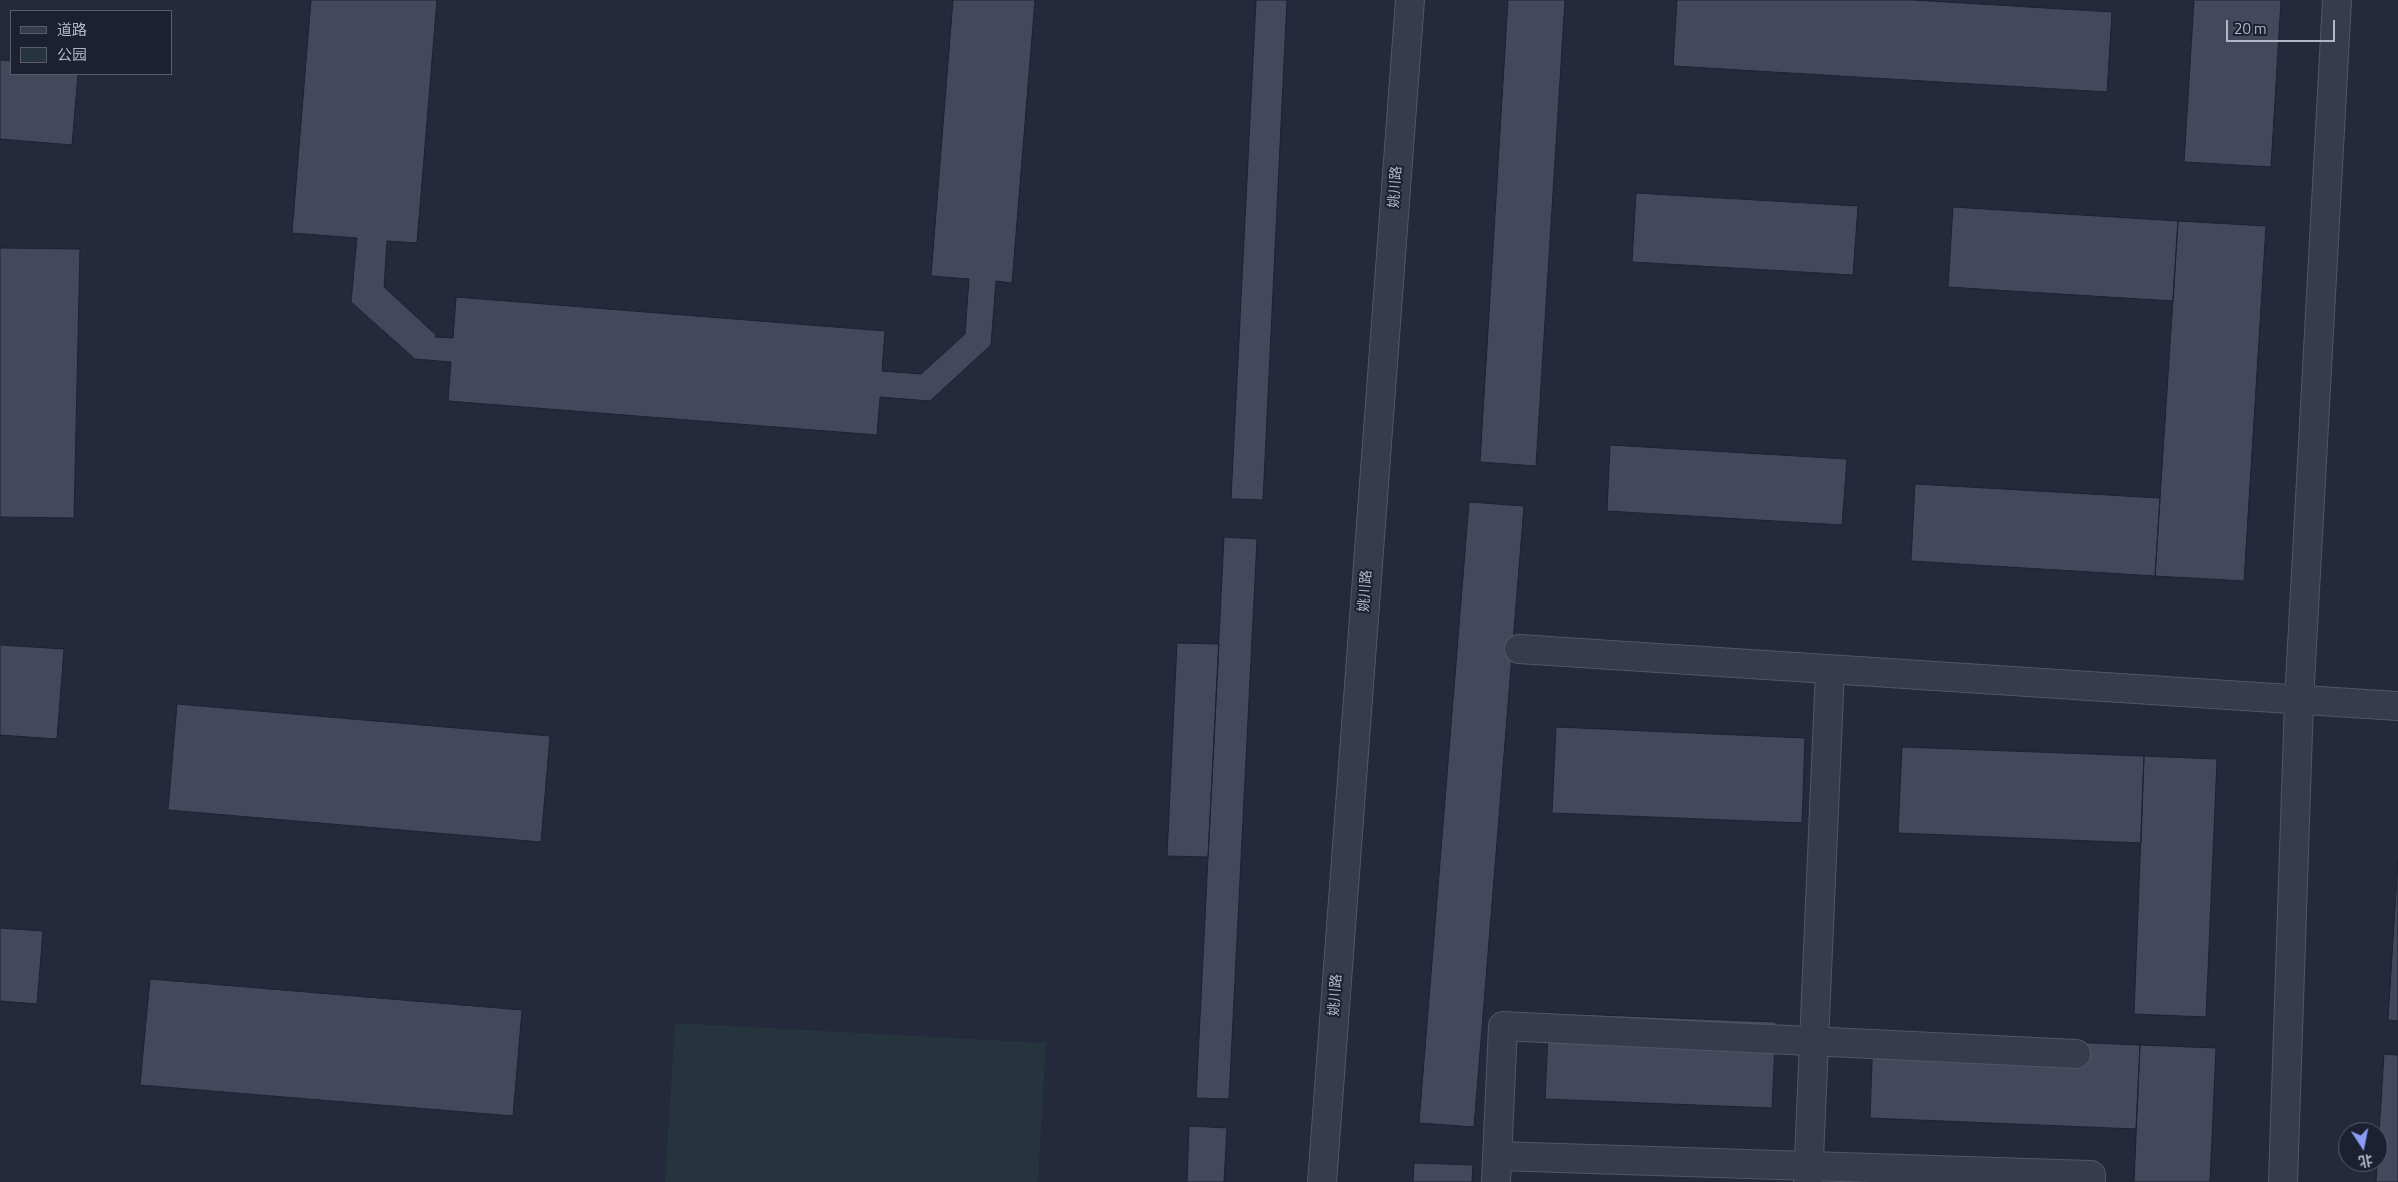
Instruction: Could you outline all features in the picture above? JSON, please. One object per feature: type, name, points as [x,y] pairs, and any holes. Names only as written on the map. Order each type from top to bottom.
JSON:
[{"type":"street","name":"姚川路","points":[[1322,1182],[1410,0]]},
{"type":"street","points":[[2283,1182],[2299,701],[2337,0]]},
{"type":"street","points":[[1520,650],[2398,706]]},
{"type":"street","points":[[1808,1182],[1830,670]]},
{"type":"street","points":[[2076,1054],[1503,1026],[1496,1169],[2091,1175],[2091,1182]]},
{"type":"green space","points":[[675,1023],[1046,1043],[1038,1182],[665,1182]]},
{"type":"building","points":[[311,0],[437,0],[417,243],[387,241],[384,287],[436,335],[435,337],[453,338],[456,297],[885,331],[882,371],[921,374],[965,334],[969,279],[931,276],[953,0],[1035,0],[1012,283],[996,281],[991,345],[930,401],[880,397],[877,435],[448,401],[451,362],[415,359],[351,302],[357,238],[292,233]]},
{"type":"building","points":[[1256,0],[1287,0],[1263,500],[1231,499]]},
{"type":"building","points":[[1508,0],[1565,0],[1536,466],[1480,462]]},
{"type":"building","points":[[1677,0],[1913,0],[2112,12],[2107,92],[1673,66]]},
{"type":"building","points":[[2194,0],[2281,0],[2271,167],[2184,162]]},
{"type":"building","points":[[0,60],[10,61],[10,75],[78,75],[72,145],[0,139]]},
{"type":"building","points":[[1636,193],[1858,206],[1853,275],[1632,262]]},
{"type":"building","points":[[1953,207],[2178,221],[2173,301],[1948,287]]},
{"type":"building","points":[[2178,221],[2266,226],[2244,581],[2155,576]]},
{"type":"building","points":[[0,248],[80,249],[74,518],[0,517]]},
{"type":"building","points":[[1610,445],[1847,459],[1842,525],[1607,511]]},
{"type":"building","points":[[1915,484],[2160,498],[2155,576],[1911,561]]},
{"type":"building","points":[[1469,502],[1524,506],[1474,1127],[1419,1123]]},
{"type":"building","points":[[1224,537],[1257,539],[1229,1099],[1196,1098]]},
{"type":"building","points":[[1177,643],[1219,644],[1208,857],[1167,856]]},
{"type":"building","points":[[0,645],[64,649],[57,739],[0,735]]},
{"type":"building","points":[[177,704],[550,736],[541,842],[168,810]]},
{"type":"building","points":[[1556,727],[1805,738],[1802,823],[1552,813]]},
{"type":"building","points":[[1902,747],[2144,756],[2141,843],[1898,833]]},
{"type":"building","points":[[2144,756],[2217,759],[2206,1017],[2134,1014]]},
{"type":"building","points":[[2398,859],[2398,1021],[2388,1020]]},
{"type":"building","points":[[0,928],[43,931],[37,1004],[0,1001]]},
{"type":"building","points":[[150,979],[522,1010],[513,1116],[140,1085]]},
{"type":"building","points":[[1549,1013],[1776,1022],[1772,1108],[1545,1099]]},
{"type":"building","points":[[1873,1034],[2140,1045],[2136,1129],[1870,1118]]},
{"type":"building","points":[[2140,1045],[2216,1048],[2210,1182],[2134,1182]]},
{"type":"building","points":[[2384,1054],[2398,1055],[2398,1182],[2376,1182],[2377,1172],[2388,1172],[2388,1122],[2380,1122]]},
{"type":"building","points":[[1189,1126],[1227,1128],[1224,1182],[1187,1182]]},
{"type":"building","points":[[1414,1163],[1473,1165],[1472,1182],[1413,1182]]}]
